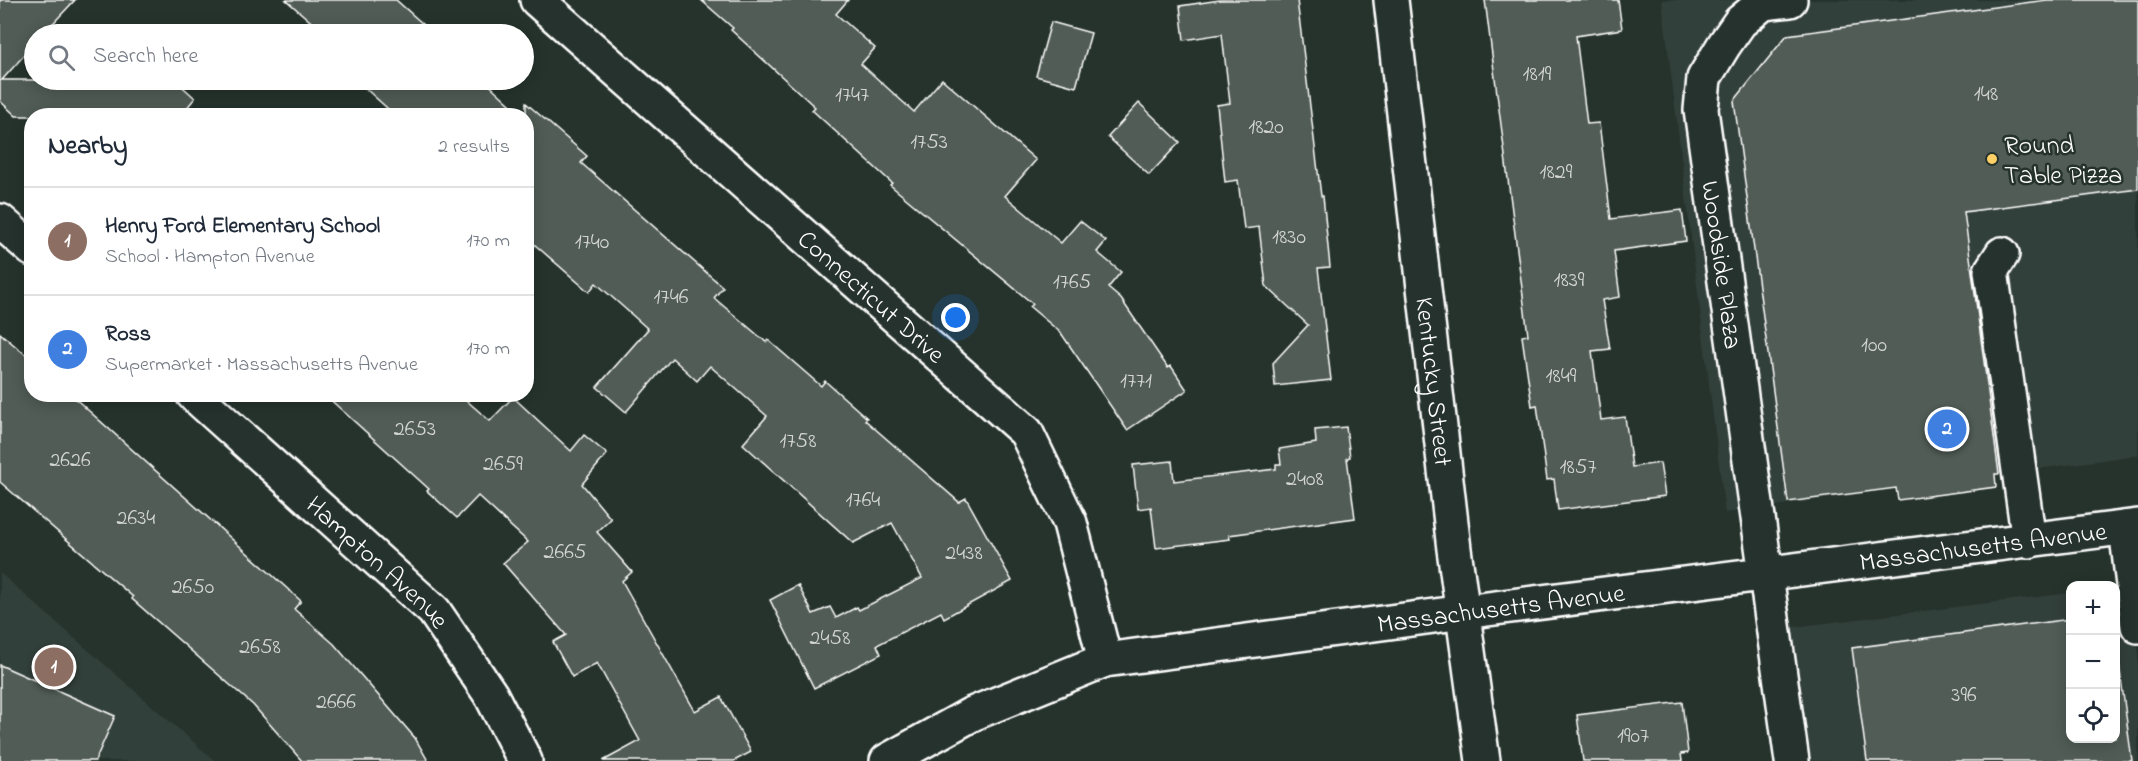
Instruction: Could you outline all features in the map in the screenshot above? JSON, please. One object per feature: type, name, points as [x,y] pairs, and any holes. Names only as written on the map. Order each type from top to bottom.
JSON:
[{"type":"street","name":"Connecticut Drive","points":[[537,0],[1026,432],[1070,523],[1105,660]]},
{"type":"street","name":"Kentucky Street","points":[[1391,0],[1454,549],[1483,761]]},
{"type":"street","name":"Woodside Plaza","points":[[1790,0],[1763,3],[1740,22],[1704,78],[1701,110],[1792,761]]},
{"type":"street","points":[[0,221],[24,242]]},
{"type":"street","points":[[2002,254],[1991,271],[2029,541]]},
{"type":"street","name":"Hampton Avenue","points":[[202,402],[434,611],[491,695],[525,761]]},
{"type":"street","name":"Massachusetts Avenue","points":[[887,761],[972,714],[1105,660],[2132,527]]},
{"type":"street","points":[[2132,527],[2138,626]]},
{"type":"shaded area","points":[[1662,0],[2138,0],[2138,455],[1725,513]]},
{"type":"shaded area","points":[[0,573],[215,761],[0,761]]},
{"type":"shaded area","points":[[2138,584],[2138,761],[1785,761],[1769,630],[2066,593],[2066,743],[2120,743],[2120,586]]},
{"type":"building","points":[[0,0],[75,0],[52,24],[24,24],[24,55],[2,80],[24,80],[24,90],[186,90],[195,98],[187,108],[24,108],[24,116],[16,116],[0,101]]},
{"type":"building","points":[[286,0],[396,0],[423,24],[314,24]]},
{"type":"building","points":[[701,0],[848,0],[836,14],[875,48],[861,64],[914,112],[942,79],[1036,160],[1005,196],[1061,243],[1080,221],[1106,241],[1097,252],[1121,272],[1108,288],[1121,299],[1168,368],[1171,366],[1187,390],[1127,430],[1061,333],[1030,307],[1033,304],[890,185],[892,183],[812,110],[815,107]]},
{"type":"building","points":[[1220,0],[1297,0],[1330,267],[1318,268],[1331,380],[1275,386],[1273,363],[1308,325],[1266,286],[1259,227],[1244,229],[1238,180],[1225,182],[1217,105],[1230,103],[1222,34],[1184,40],[1180,6]]},
{"type":"building","points":[[1485,0],[1618,0],[1622,29],[1576,36],[1587,124],[1599,123],[1611,219],[1682,210],[1686,241],[1614,251],[1620,297],[1602,300],[1610,349],[1592,351],[1601,420],[1625,417],[1632,467],[1660,463],[1665,496],[1558,510],[1554,479],[1547,480],[1537,405],[1532,406],[1522,336],[1528,335]]},
{"type":"building","points":[[2047,0],[2138,0],[2138,189],[1964,212],[1999,474],[1995,474],[1996,487],[1898,500],[1896,488],[1788,502],[1734,101],[1787,35]]},
{"type":"building","points":[[1051,22],[1091,33],[1076,87],[1036,76]]},
{"type":"building","points":[[367,90],[495,90],[514,108],[387,108]]},
{"type":"building","points":[[1139,103],[1180,142],[1149,175],[1108,137]]},
{"type":"building","points":[[534,110],[587,156],[581,163],[723,287],[714,298],[766,342],[768,340],[821,386],[825,381],[867,418],[865,420],[959,502],[966,498],[1012,581],[944,618],[941,612],[877,645],[881,654],[814,688],[770,600],[798,585],[813,614],[830,607],[836,618],[857,607],[859,610],[922,578],[892,523],[853,543],[743,444],[767,416],[710,366],[697,381],[672,358],[626,412],[597,387],[648,329],[596,283],[589,292],[534,244]]},
{"type":"building","points":[[0,333],[24,353],[24,402],[79,402],[301,601],[294,609],[334,644],[415,738],[428,761],[302,761],[253,705],[0,482]]},
{"type":"building","points":[[333,402],[468,402],[490,421],[508,402],[518,402],[571,451],[584,435],[607,454],[582,484],[611,519],[597,532],[632,572],[622,581],[695,711],[721,697],[751,752],[734,761],[603,761],[640,741],[597,663],[572,677],[553,642],[566,635],[503,563],[528,542],[478,496],[457,518],[427,491],[429,489]]},
{"type":"building","points":[[1346,427],[1350,457],[1347,458],[1355,518],[1229,535],[1230,539],[1156,548],[1151,507],[1138,509],[1133,465],[1172,461],[1174,481],[1276,469],[1276,464],[1281,464],[1279,449],[1316,443],[1315,430]]},
{"type":"building","points":[[2066,620],[2066,743],[2120,743],[2120,671],[2132,761],[1867,761],[1852,648]]},
{"type":"building","points":[[0,665],[115,716],[95,761],[0,761]]},
{"type":"building","points":[[1682,702],[1688,753],[1681,754],[1682,761],[1583,761],[1577,715]]},
{"type":"place","name":"Round Table Pizza","points":[[1992,159]]},
{"type":"place","name":"Ross","points":[[1947,429]]},
{"type":"place","name":"Henry Ford Elementary School","points":[[54,667]]}]
